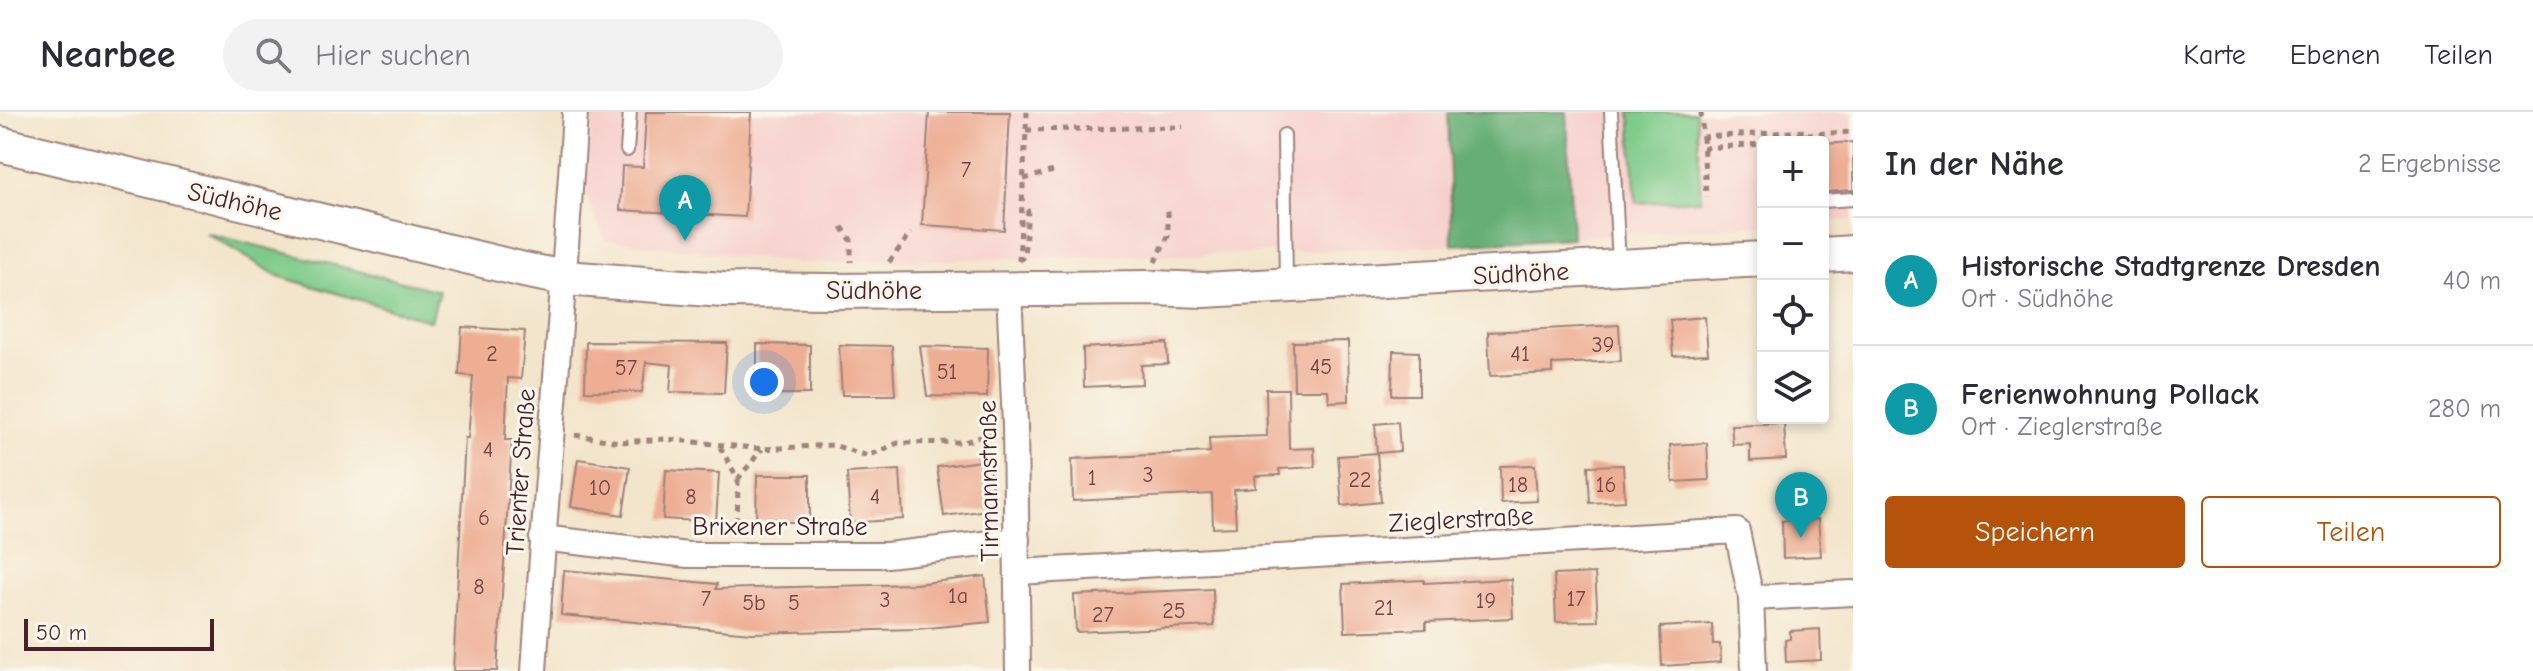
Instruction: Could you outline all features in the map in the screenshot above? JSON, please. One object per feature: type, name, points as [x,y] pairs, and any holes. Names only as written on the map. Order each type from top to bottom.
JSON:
[{"type":"street","name":"Trienter Straße","points":[[534,671],[575,112]]},
{"type":"street","name":"Südhöhe","points":[[0,144],[565,278],[723,290],[851,291],[1016,280],[1204,290],[1757,259]]},
{"type":"street","points":[[1829,255],[1853,253]]},
{"type":"street","name":"Tirmannstraße","points":[[1016,280],[1018,671]]},
{"type":"street","name":"Zieglerstraße","points":[[1018,572],[1737,531],[1751,598]]},
{"type":"street","name":"Brixener Straße","points":[[542,538],[688,555],[887,555],[1017,540]]},
{"type":"street","points":[[1754,671],[1751,598],[1853,593]]},
{"type":"lane","points":[[627,150],[630,112]]},
{"type":"lane","points":[[1611,112],[1619,267]]},
{"type":"lane","points":[[1284,135],[1286,286]]},
{"type":"lane","points":[[1829,201],[1853,199]]},
{"type":"path","points":[[1016,280],[1027,112]]},
{"type":"path","points":[[1701,112],[1706,197]]},
{"type":"path","points":[[1026,130],[1183,127]]},
{"type":"path","points":[[1703,137],[1808,131],[1808,136]]},
{"type":"path","points":[[1827,136],[1853,132]]},
{"type":"path","points":[[1703,148],[1757,144]]},
{"type":"path","points":[[1024,179],[1057,170]]},
{"type":"path","points":[[1160,252],[1168,236],[1168,206]]},
{"type":"path","points":[[842,227],[851,240],[851,291]]},
{"type":"path","points":[[550,431],[620,442],[666,439],[763,449],[833,445],[868,456],[898,443],[964,442],[1015,425]]},
{"type":"path","points":[[720,446],[738,479],[737,555]]},
{"type":"path","points":[[738,479],[763,449]]},
{"type":"shaded area","points":[[593,112],[1447,112],[1452,245],[1269,253],[797,263],[606,240],[586,197]]},
{"type":"shaded area","points":[[1567,112],[1853,112],[1853,220],[1829,222],[1829,136],[1757,136],[1757,225],[1572,238]]},
{"type":"green space","points":[[1448,112],[1567,112],[1572,238],[1452,245]]},
{"type":"green space","points":[[1630,112],[1696,112],[1701,200],[1636,203]]},
{"type":"green space","points":[[206,233],[439,291],[431,321],[278,276]]},
{"type":"building","points":[[646,112],[751,112],[745,217],[620,210],[622,166],[643,167]]},
{"type":"building","points":[[929,112],[1010,112],[1004,230],[922,225]]},
{"type":"building","points":[[1853,142],[1853,190],[1829,192],[1829,144]]},
{"type":"building","points":[[1705,317],[1708,354],[1673,356],[1670,320]]},
{"type":"building","points":[[1619,325],[1621,361],[1552,364],[1552,373],[1490,376],[1488,332]]},
{"type":"building","points":[[462,327],[525,331],[521,379],[508,378],[505,440],[512,440],[497,671],[453,671],[465,438],[468,438],[473,376],[459,375]]},
{"type":"building","points":[[1348,341],[1349,401],[1329,402],[1328,390],[1294,390],[1293,342]]},
{"type":"building","points":[[586,342],[727,343],[724,393],[670,392],[672,365],[646,362],[642,392],[585,391]]},
{"type":"building","points":[[1167,343],[1168,364],[1141,365],[1142,384],[1084,387],[1083,348]]},
{"type":"building","points":[[757,344],[810,345],[810,394],[757,394]]},
{"type":"building","points":[[839,345],[892,346],[895,395],[842,395]]},
{"type":"building","points":[[920,346],[988,348],[987,397],[927,396]]},
{"type":"building","points":[[1393,351],[1419,352],[1419,395],[1392,395]]},
{"type":"building","points":[[1266,389],[1288,389],[1289,449],[1314,448],[1315,467],[1279,469],[1280,475],[1255,476],[1256,488],[1234,490],[1236,527],[1213,528],[1212,494],[1073,501],[1072,459],[1210,452],[1209,438],[1267,436]]},
{"type":"building","points":[[1398,422],[1400,451],[1377,453],[1375,424]]},
{"type":"building","points":[[1784,424],[1786,459],[1750,461],[1750,444],[1733,445],[1731,425]]},
{"type":"building","points":[[1707,443],[1709,480],[1673,482],[1670,445]]},
{"type":"building","points":[[1377,453],[1381,502],[1342,506],[1338,456]]},
{"type":"building","points":[[578,459],[630,467],[623,515],[571,507]]},
{"type":"building","points":[[988,460],[995,509],[944,516],[937,467]]},
{"type":"building","points":[[1535,465],[1537,501],[1501,503],[1500,466]]},
{"type":"building","points":[[1623,465],[1625,501],[1590,503],[1588,466]]},
{"type":"building","points":[[666,470],[719,473],[716,522],[663,519]]},
{"type":"building","points":[[900,470],[903,519],[850,523],[847,473]]},
{"type":"building","points":[[757,475],[810,475],[810,522],[756,522]]},
{"type":"building","points":[[1818,519],[1821,556],[1783,558],[1782,521]]},
{"type":"building","points":[[564,570],[717,584],[716,589],[915,584],[985,576],[990,622],[917,629],[751,633],[561,615]]},
{"type":"building","points":[[1595,573],[1598,621],[1556,622],[1554,575]]},
{"type":"building","points":[[1511,579],[1513,618],[1426,622],[1426,629],[1345,632],[1343,584]]},
{"type":"building","points":[[1213,589],[1214,626],[1076,632],[1074,595]]},
{"type":"building","points":[[1712,624],[1713,644],[1720,644],[1721,662],[1662,666],[1660,627]]},
{"type":"building","points":[[1820,629],[1821,660],[1786,662],[1785,640],[1790,639],[1790,631]]},
{"type":"place","name":"Historische Stadtgrenze Dresden","points":[[685,241]]},
{"type":"place","name":"Ferienwohnung Pollack","points":[[1801,538]]}]
